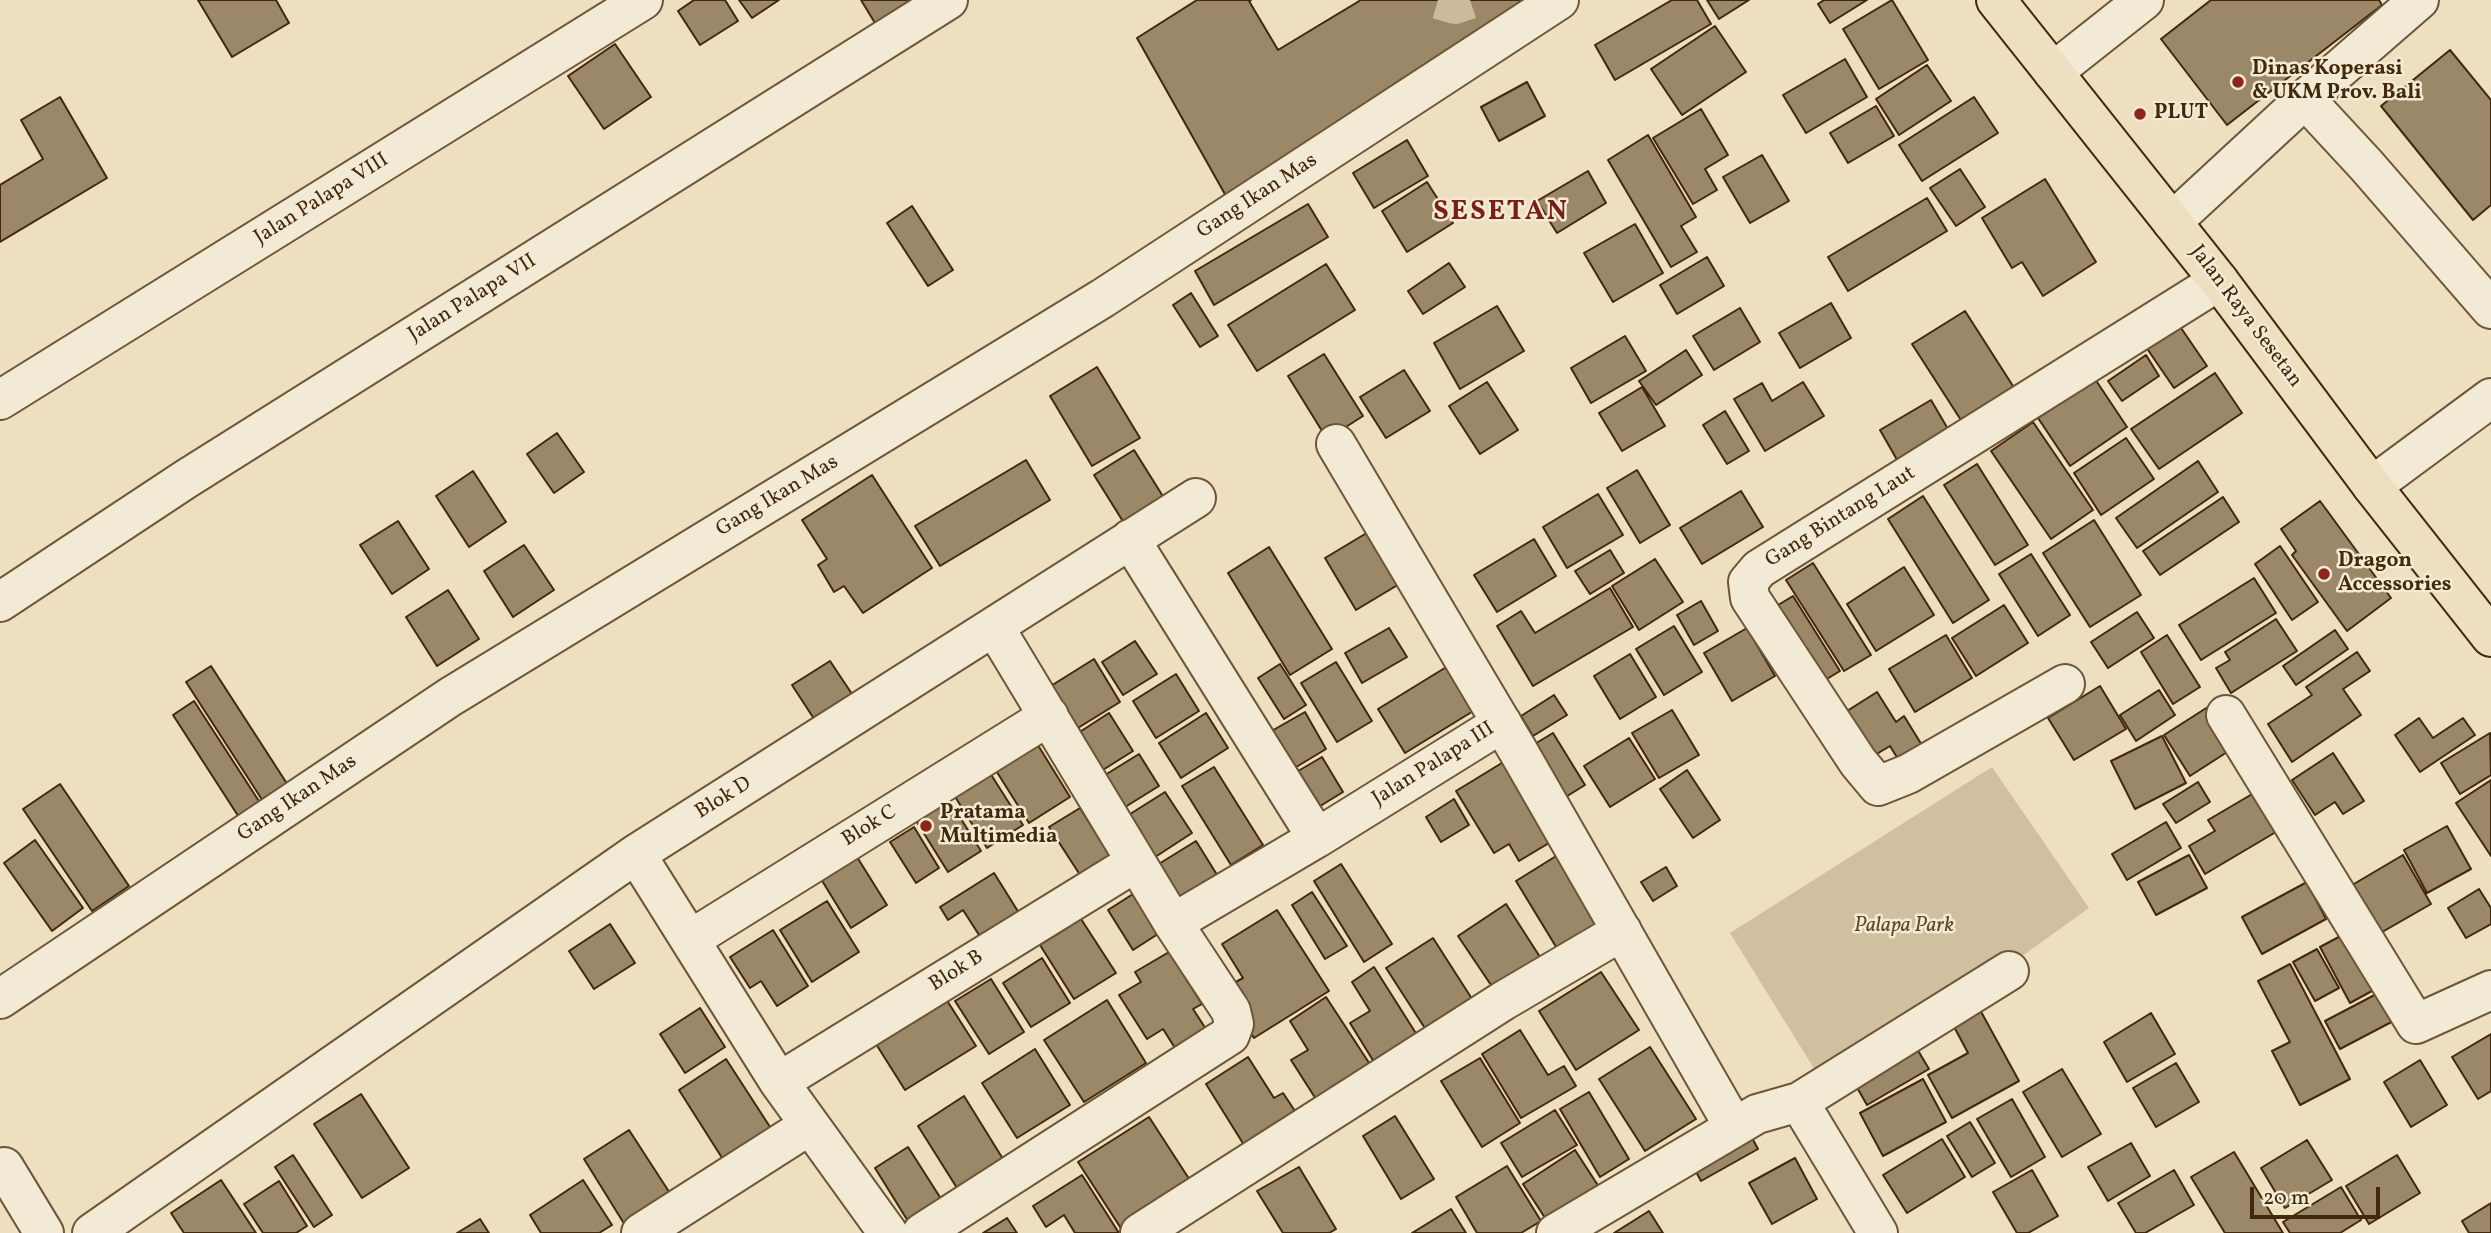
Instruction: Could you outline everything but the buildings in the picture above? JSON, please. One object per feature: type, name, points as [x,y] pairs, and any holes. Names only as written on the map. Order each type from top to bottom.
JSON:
[{"type":"main road","name":"Jalan Raya Sesetan","points":[[1996,0],[2219,281],[2372,486],[2491,637]]},
{"type":"street","name":"Jalan Palapa VIII","points":[[0,401],[643,0]]},
{"type":"street","name":"Jalan Palapa VII","points":[[0,601],[186,479],[948,0]]},
{"type":"street","name":"Gang Ikan Mas","points":[[0,999],[450,697],[1103,299],[1559,0]]},
{"type":"street","points":[[2053,72],[2144,0]]},
{"type":"street","points":[[2172,222],[2305,99],[2419,0]]},
{"type":"street","points":[[2305,99],[2491,309]]},
{"type":"street","name":"Gang Bintang Laut","points":[[2065,684],[1908,774],[1878,786],[1858,762],[1751,598],[1748,582],[1759,569],[2219,281]]},
{"type":"street","points":[[2372,486],[2491,398]]},
{"type":"street","points":[[1336,444],[1502,723]]},
{"type":"street","name":"Blok D","points":[[92,1233],[636,855],[1196,498]]},
{"type":"street","points":[[1130,539],[1317,838]]},
{"type":"street","points":[[922,1233],[1230,1035],[1234,1024],[1231,1011],[1173,923],[995,628]]},
{"type":"street","points":[[2226,715],[2416,1024],[2491,990]]},
{"type":"street","name":"Blok C","points":[[691,939],[1049,716]]},
{"type":"street","name":"Jalan Palapa III","points":[[1173,923],[1317,838],[1502,723],[1734,1127]]},
{"type":"street","points":[[636,855],[779,1082],[888,1233]]},
{"type":"street","name":"Blok B","points":[[779,1082],[1136,862]]},
{"type":"street","points":[[1140,1233],[1503,1001],[1622,931]]},
{"type":"street","points":[[1556,1233],[1758,1114],[1799,1102],[2009,971]]},
{"type":"street","points":[[1799,1102],[1878,1233]]},
{"type":"street","points":[[641,1233],[810,1125]]},
{"type":"street","points":[[2,1168],[44,1233]]},
{"type":"green space","name":"Palapa Park","points":[[1992,767],[2089,908],[2007,967],[1823,1083],[1730,933]]},
{"type":"tunnel","points":[[1438,0],[1455,5],[1470,0]]},
{"type":"place","name":"Dinas Koperasi & UKM Prov. Bali","points":[[2238,82]]},
{"type":"place","name":"PLUT","points":[[2140,114]]},
{"type":"place","name":"Dragon Accessories","points":[[2324,574]]},
{"type":"place","name":"Pratama Multimedia","points":[[926,826]]},
{"type":"district","name":"SESETAN","points":[[1501,214]]}]
